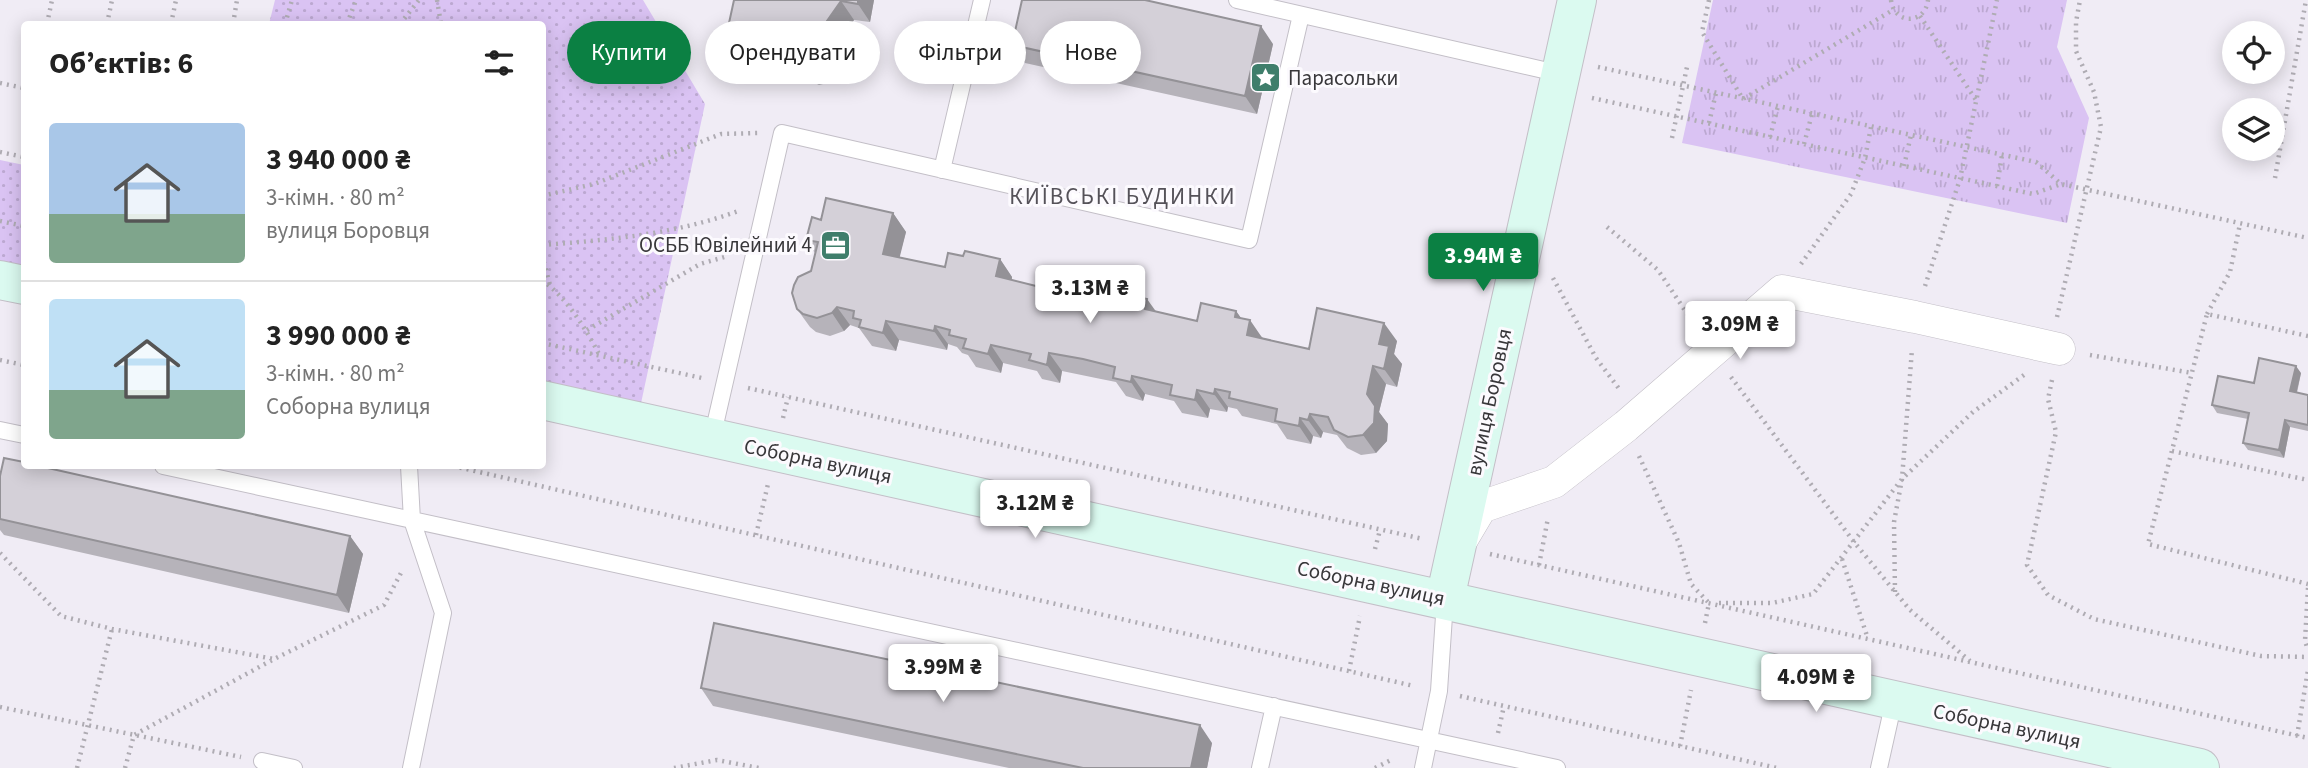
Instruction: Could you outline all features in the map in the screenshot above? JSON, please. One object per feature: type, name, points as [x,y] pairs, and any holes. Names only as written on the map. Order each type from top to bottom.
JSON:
[{"type":"main road","name":"вулиця Боровця","points":[[1445,599],[1577,0]]},
{"type":"main road","points":[[0,279],[21,284]]},
{"type":"main road","name":"Соборна вулиця","points":[[546,402],[2200,768]]},
{"type":"street","points":[[1458,547],[1481,507],[1554,482],[1626,426],[1782,291],[2059,349]]},
{"type":"lane","points":[[942,170],[982,0]]},
{"type":"lane","points":[[1237,0],[1561,74]]},
{"type":"lane","points":[[712,438],[782,133],[1249,240],[1301,15]]},
{"type":"lane","points":[[0,430],[21,434]]},
{"type":"lane","points":[[177,469],[1557,768]]},
{"type":"lane","points":[[409,469],[412,520],[443,613],[411,768]]},
{"type":"lane","points":[[1423,768],[1439,691],[1445,599]]},
{"type":"lane","points":[[1879,768],[1894,701]]},
{"type":"lane","points":[[1261,768],[1274,706]]},
{"type":"lane","points":[[262,761],[294,768]]},
{"type":"path","points":[[48,21],[52,0]]},
{"type":"path","points":[[108,21],[112,0]]},
{"type":"path","points":[[172,21],[176,0]]},
{"type":"path","points":[[234,21],[237,0]]},
{"type":"path","points":[[286,21],[292,0]]},
{"type":"path","points":[[348,21],[356,0]]},
{"type":"path","points":[[402,21],[419,0]]},
{"type":"path","points":[[437,0],[440,21]]},
{"type":"path","points":[[1709,0],[1702,32],[1744,99]]},
{"type":"path","points":[[1891,0],[1897,15],[1909,20],[1920,16],[1927,7],[1928,0]]},
{"type":"path","points":[[1895,592],[1894,522],[1902,479],[1915,317],[1960,179],[1997,0]]},
{"type":"path","points":[[2080,0],[2076,22],[2076,51],[2094,92],[2101,127],[2055,323],[2059,349],[2048,399],[2056,432],[2026,565],[2048,595],[2094,619],[2261,656],[2308,657]]},
{"type":"path","points":[[2275,178],[2306,0]]},
{"type":"path","points":[[1744,99],[1893,10]]},
{"type":"path","points":[[1920,16],[1977,100]]},
{"type":"path","points":[[1561,74],[1595,66],[2036,162],[2061,184]]},
{"type":"path","points":[[1672,138],[1687,67]]},
{"type":"path","points":[[1561,74],[1588,97],[1676,117],[2033,194],[2061,184],[2308,238]]},
{"type":"path","points":[[0,83],[21,87]]},
{"type":"path","points":[[1709,123],[1716,93]]},
{"type":"path","points":[[1770,137],[1778,106]]},
{"type":"path","points":[[1804,144],[1812,114]]},
{"type":"path","points":[[1782,291],[1852,194],[1871,127]]},
{"type":"path","points":[[546,195],[594,184],[721,134],[782,133]]},
{"type":"path","points":[[1904,166],[1911,135]]},
{"type":"path","points":[[0,152],[21,156]]},
{"type":"path","points":[[1997,186],[2002,155]]},
{"type":"path","points":[[546,245],[607,241],[678,229],[767,201]]},
{"type":"path","points":[[0,221],[21,225]]},
{"type":"path","points":[[2240,224],[2230,272],[2207,314],[2148,544],[2308,586],[2305,640],[2308,650]]},
{"type":"path","points":[[1607,227],[1658,270],[1711,351],[1854,542],[1910,610],[1973,663]]},
{"type":"path","points":[[587,330],[700,264],[756,248]]},
{"type":"path","points":[[546,269],[551,285]]},
{"type":"path","points":[[546,282],[587,330],[600,356]]},
{"type":"path","points":[[2207,314],[2308,336]]},
{"type":"path","points":[[1709,603],[1772,603],[1813,594],[1902,479],[1973,412],[2059,349],[2192,373]]},
{"type":"path","points":[[0,360],[21,365]]},
{"type":"path","points":[[2172,451],[2308,480]]},
{"type":"path","points":[[466,469],[1777,768]]},
{"type":"path","points":[[1539,565],[1554,482]]},
{"type":"path","points":[[125,768],[134,735],[274,659],[384,606],[419,540]]},
{"type":"path","points":[[0,553],[61,616],[112,629],[274,659]]},
{"type":"path","points":[[1841,559],[1868,639]]},
{"type":"path","points":[[77,768],[112,629]]},
{"type":"path","points":[[2297,736],[2308,670]]},
{"type":"path","points":[[0,707],[262,761]]},
{"type":"path","points":[[674,768],[717,760],[759,768]]},
{"type":"green space","points":[[275,0],[643,0],[656,21],[567,21],[567,84],[691,84],[691,81],[705,104],[637,422],[546,401],[546,21],[270,21]]},
{"type":"green space","points":[[1713,0],[2067,0],[2057,47],[2089,118],[2067,223],[1682,143]]},
{"type":"green space","points":[[0,160],[21,164],[21,284],[0,280]]},
{"type":"building","points":[[734,0],[858,0],[858,4],[841,1],[827,21],[729,21]]},
{"type":"building","points":[[1022,0],[1145,0],[1261,26],[1245,96],[1141,73],[1141,21],[1040,21],[1040,51],[1026,48],[1026,21],[1017,21]]},
{"type":"building","points":[[826,198],[893,213],[883,254],[945,267],[948,253],[963,256],[965,251],[1000,259],[996,276],[1048,289],[1051,278],[1083,286],[1080,300],[1111,305],[1114,292],[1147,299],[1145,309],[1197,321],[1201,303],[1236,311],[1235,317],[1250,320],[1247,335],[1309,349],[1317,308],[1384,323],[1379,344],[1389,346],[1384,369],[1373,366],[1367,394],[1375,406],[1374,423],[1363,435],[1348,437],[1334,430],[1328,417],[1310,414],[1308,420],[1300,418],[1299,426],[1275,421],[1277,409],[1229,398],[1230,392],[1215,389],[1214,394],[1197,390],[1195,400],[1170,395],[1172,385],[1132,376],[1131,382],[1113,378],[1115,367],[1083,359],[1049,353],[1047,365],[1029,360],[1031,354],[991,345],[988,354],[963,348],[966,339],[949,335],[950,330],[935,326],[934,331],[886,321],[883,333],[859,327],[861,320],[853,318],[854,311],[837,307],[832,313],[817,318],[803,314],[797,309],[792,293],[798,277],[811,271],[818,242],[806,240],[812,217],[821,220]]},
{"type":"building","points":[[2259,358],[2296,366],[2290,391],[2308,395],[2308,425],[2285,420],[2279,450],[2243,443],[2249,413],[2212,405],[2218,376],[2254,383]]},
{"type":"building","points":[[4,458],[21,461],[21,469],[52,469],[350,536],[337,595],[0,519],[0,476]]},
{"type":"building","points":[[714,623],[1200,725],[1191,768],[1083,768],[701,688]]},
{"type":"place","name":"Парасольки","points":[[1265,78]]},
{"type":"place","name":"ОСББ Ювілейний 4","points":[[835,245]]},
{"type":"district","name":"КИЇВСЬКІ БУДИНКИ","points":[[1123,196]]}]
